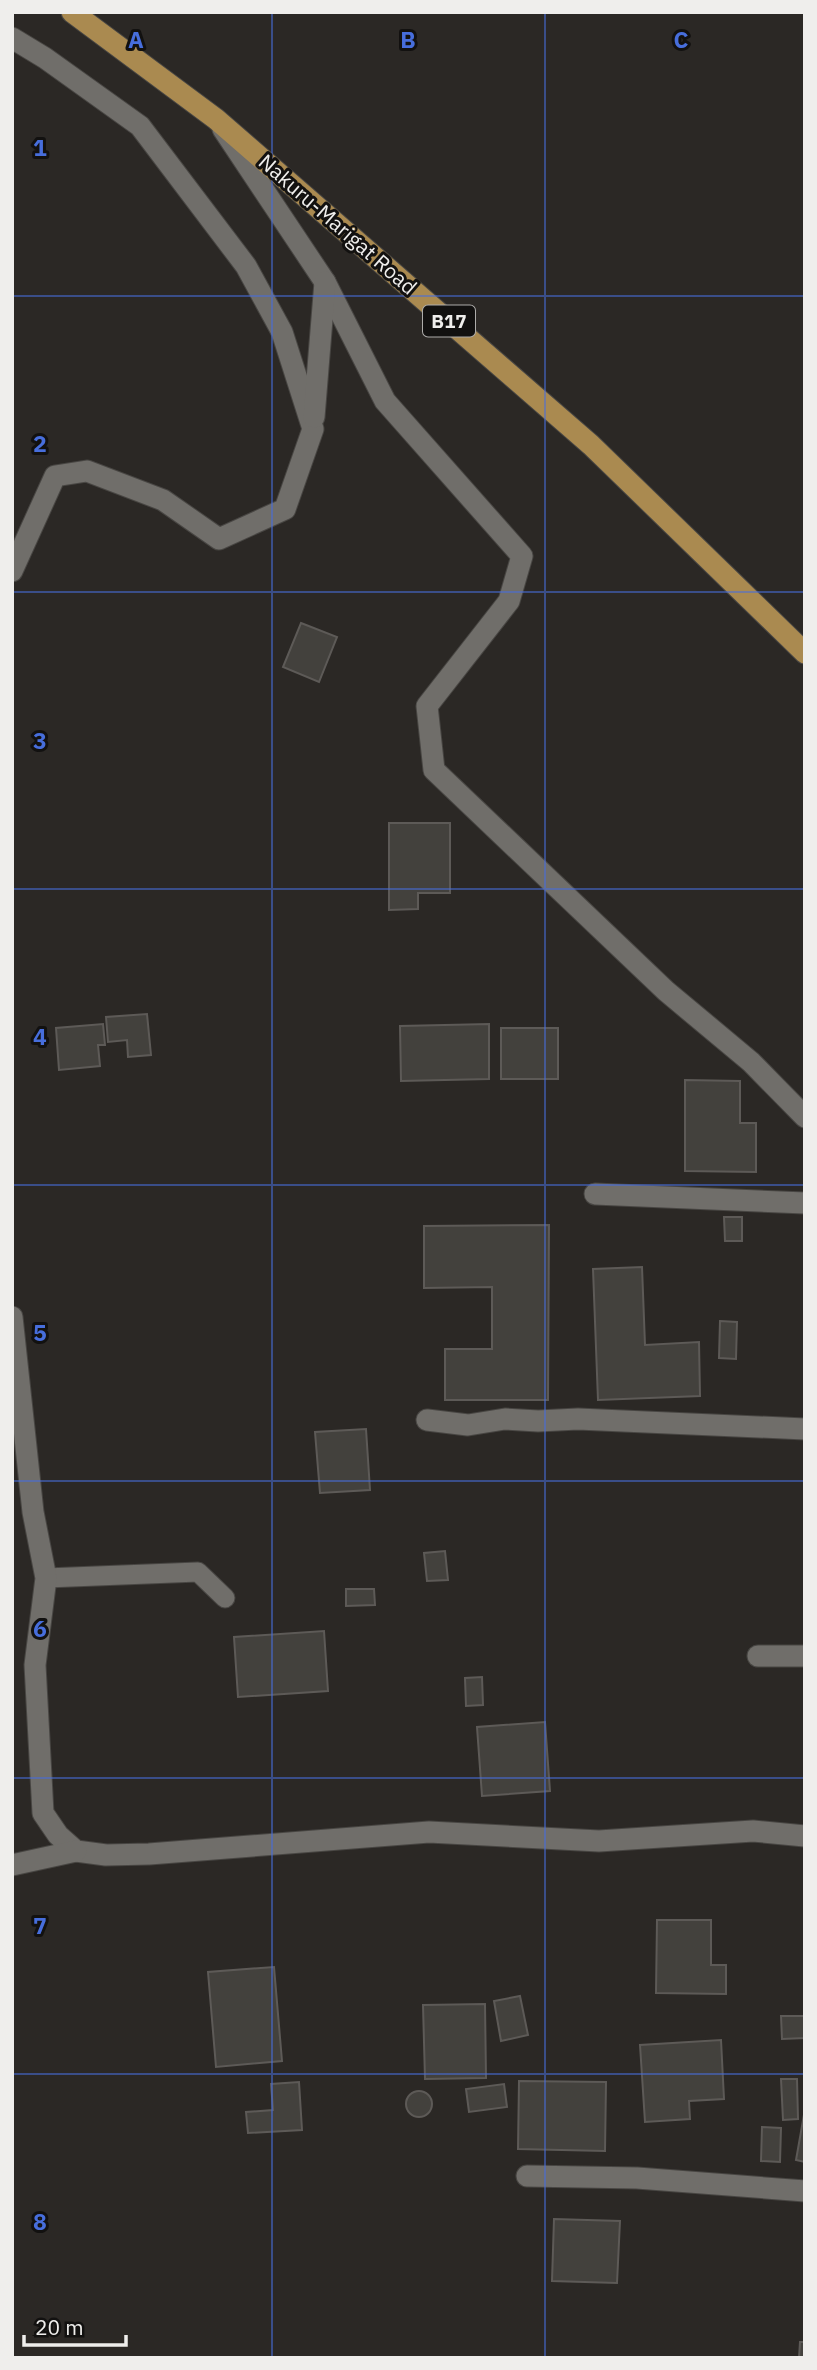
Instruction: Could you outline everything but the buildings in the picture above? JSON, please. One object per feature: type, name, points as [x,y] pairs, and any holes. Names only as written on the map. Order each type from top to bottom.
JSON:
[{"type":"main road","name":"Nakuru-Marigat Road","points":[[72,12],[216,119],[591,444],[805,653]]},
{"type":"street","points":[[12,38],[45,58],[140,126],[246,266],[282,332],[313,429]]},
{"type":"street","points":[[216,119],[325,282],[385,401],[522,556],[509,601],[427,706],[434,770],[666,991],[751,1062],[805,1118]]},
{"type":"street","points":[[12,571],[55,476],[87,471],[163,500],[219,539],[285,509],[313,429],[325,282]]},
{"type":"street","points":[[595,1194],[805,1203]]},
{"type":"street","points":[[12,1317],[33,1512],[46,1578],[35,1665],[43,1812],[58,1835],[76,1851]]},
{"type":"street","points":[[427,1420],[468,1425],[505,1419],[578,1419],[805,1429]]},
{"type":"street","points":[[758,1656],[805,1656]]},
{"type":"street","points":[[12,1865],[76,1851],[106,1855],[149,1854],[429,1832],[599,1841],[753,1831],[805,1836]]},
{"type":"street","points":[[527,2176],[637,2178],[805,2190]]},
{"type":"lane","points":[[46,1578],[198,1572],[225,1598]]}]
